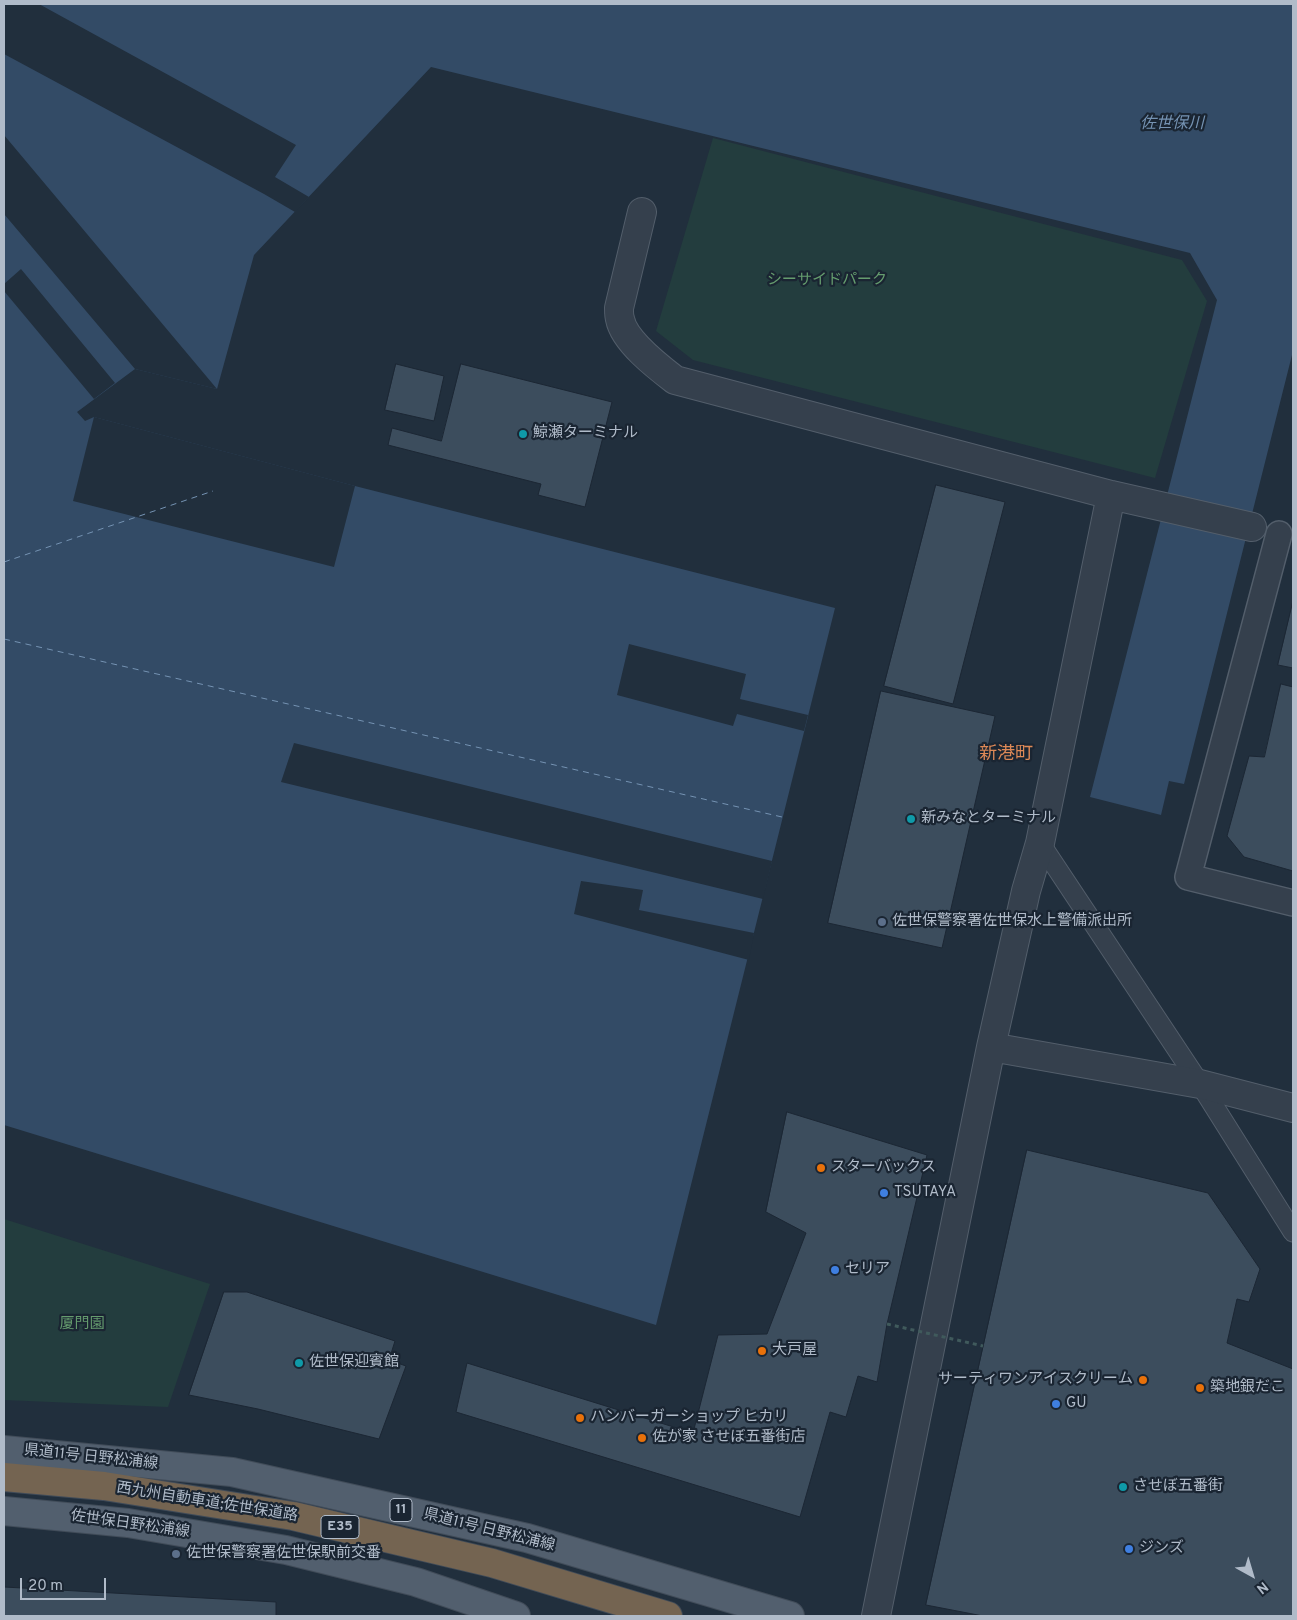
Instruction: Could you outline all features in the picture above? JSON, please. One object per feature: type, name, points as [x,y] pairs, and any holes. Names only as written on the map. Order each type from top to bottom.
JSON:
[{"type":"highway","name":"西九州自動車道;佐世保道路","points":[[4,1477],[104,1486],[293,1516],[492,1563],[668,1616]]},
{"type":"main road","name":"県道11号 日野松浦線","points":[[4,1450],[232,1472],[527,1538],[790,1616]]},
{"type":"main road","name":"佐世保日野松浦線","points":[[4,1511],[128,1523],[286,1550],[416,1582],[516,1616]]},
{"type":"street","points":[[642,212],[619,308],[620,320],[625,332],[647,358],[674,380],[1111,495],[1286,535],[1188,877],[1293,903]]},
{"type":"street","points":[[876,1616],[990,1046],[1026,891],[1040,843],[1111,495]]},
{"type":"street","points":[[1040,843],[1200,1084],[1293,1232]]},
{"type":"street","points":[[990,1046],[1200,1084],[1293,1108]]},
{"type":"path","points":[[887,1324],[983,1346]]},
{"type":"green space","name":"シーサイドパーク","points":[[713,138],[1182,260],[1207,301],[1155,478],[693,360],[656,331]]},
{"type":"green space","name":"厦門園","points":[[4,1219],[210,1284],[168,1407],[4,1400]]},
{"type":"water","name":"佐世保川","points":[[4,4],[1293,4],[1293,351],[1184,784],[1169,781],[1161,815],[1090,797],[1217,300],[1190,253],[431,67],[254,255],[217,389],[135,369],[77,412],[85,421],[94,417],[355,486],[835,608],[656,1325],[4,1125]]},
{"type":"pier","points":[[4,4],[39,4],[296,145],[275,177],[309,197],[295,212],[4,54]]},
{"type":"pier","points":[[4,135],[217,389],[135,369],[4,214]]},
{"type":"pier","points":[[21,269],[115,383],[94,399],[4,291],[4,284]]},
{"type":"pier","points":[[94,417],[355,486],[334,567],[73,501]]},
{"type":"pier","points":[[629,644],[746,674],[740,699],[808,715],[804,731],[737,714],[733,726],[617,695]]},
{"type":"pier","points":[[294,743],[772,861],[763,899],[281,782]]},
{"type":"pier","points":[[581,881],[643,890],[639,910],[754,933],[749,960],[574,914]]},
{"type":"building","points":[[396,364],[444,376],[434,421],[385,410]]},
{"type":"building","name":"鯨瀬ターミナル","points":[[461,364],[612,402],[585,507],[538,495],[541,484],[388,445],[392,428],[441,441]]},
{"type":"building","points":[[936,485],[1005,502],[953,704],[884,686]]},
{"type":"building","points":[[1293,601],[1293,668],[1278,665]]},
{"type":"building","points":[[1281,684],[1293,687],[1293,871],[1244,857],[1227,836],[1249,756],[1264,757]]},
{"type":"building","name":"新みなとターミナル","points":[[881,691],[995,716],[942,948],[828,923]]},
{"type":"building","points":[[787,1112],[927,1155],[887,1324],[877,1382],[858,1376],[846,1417],[830,1412],[800,1517],[456,1412],[467,1363],[693,1433],[718,1335],[767,1334],[806,1233],[766,1212]]},
{"type":"building","name":"させぼ五番街","points":[[1027,1150],[1208,1193],[1260,1269],[1249,1302],[1237,1299],[1227,1343],[1293,1369],[1293,1616],[983,1616],[926,1605]]},
{"type":"building","name":"佐世保迎賓館","points":[[224,1292],[247,1292],[395,1341],[389,1360],[406,1366],[379,1439],[258,1409],[189,1395]]},
{"type":"building","points":[[4,1587],[276,1602],[276,1616],[4,1616]]},
{"type":"ferry route","points":[[4,562],[213,491]]},
{"type":"ferry route","points":[[4,639],[782,817]]},
{"type":"place","name":"鯨瀬ターミナル","points":[[523,434]]},
{"type":"place","name":"新みなとターミナル","points":[[911,819]]},
{"type":"place","name":"佐世保警察署佐世保水上警備派出所","points":[[882,922]]},
{"type":"place","name":"スターバックス","points":[[821,1168]]},
{"type":"place","name":"TSUTAYA","points":[[884,1193]]},
{"type":"place","name":"セリア","points":[[835,1270]]},
{"type":"place","name":"大戸屋","points":[[762,1351]]},
{"type":"place","name":"佐世保迎賓館","points":[[299,1363]]},
{"type":"place","name":"サーティワンアイスクリーム","points":[[1143,1380]]},
{"type":"place","name":"築地銀だこ","points":[[1200,1388]]},
{"type":"place","name":"GU","points":[[1056,1404]]},
{"type":"place","name":"ハンバーガーショップ ヒカリ","points":[[580,1418]]},
{"type":"place","name":"佐が家 させぼ五番街店","points":[[642,1438]]},
{"type":"place","name":"させぼ五番街","points":[[1123,1487]]},
{"type":"place","name":"ジンズ","points":[[1129,1549]]},
{"type":"place","name":"佐世保警察署佐世保駅前交番","points":[[176,1554]]},
{"type":"district","name":"新港町","points":[[1006,755]]}]
